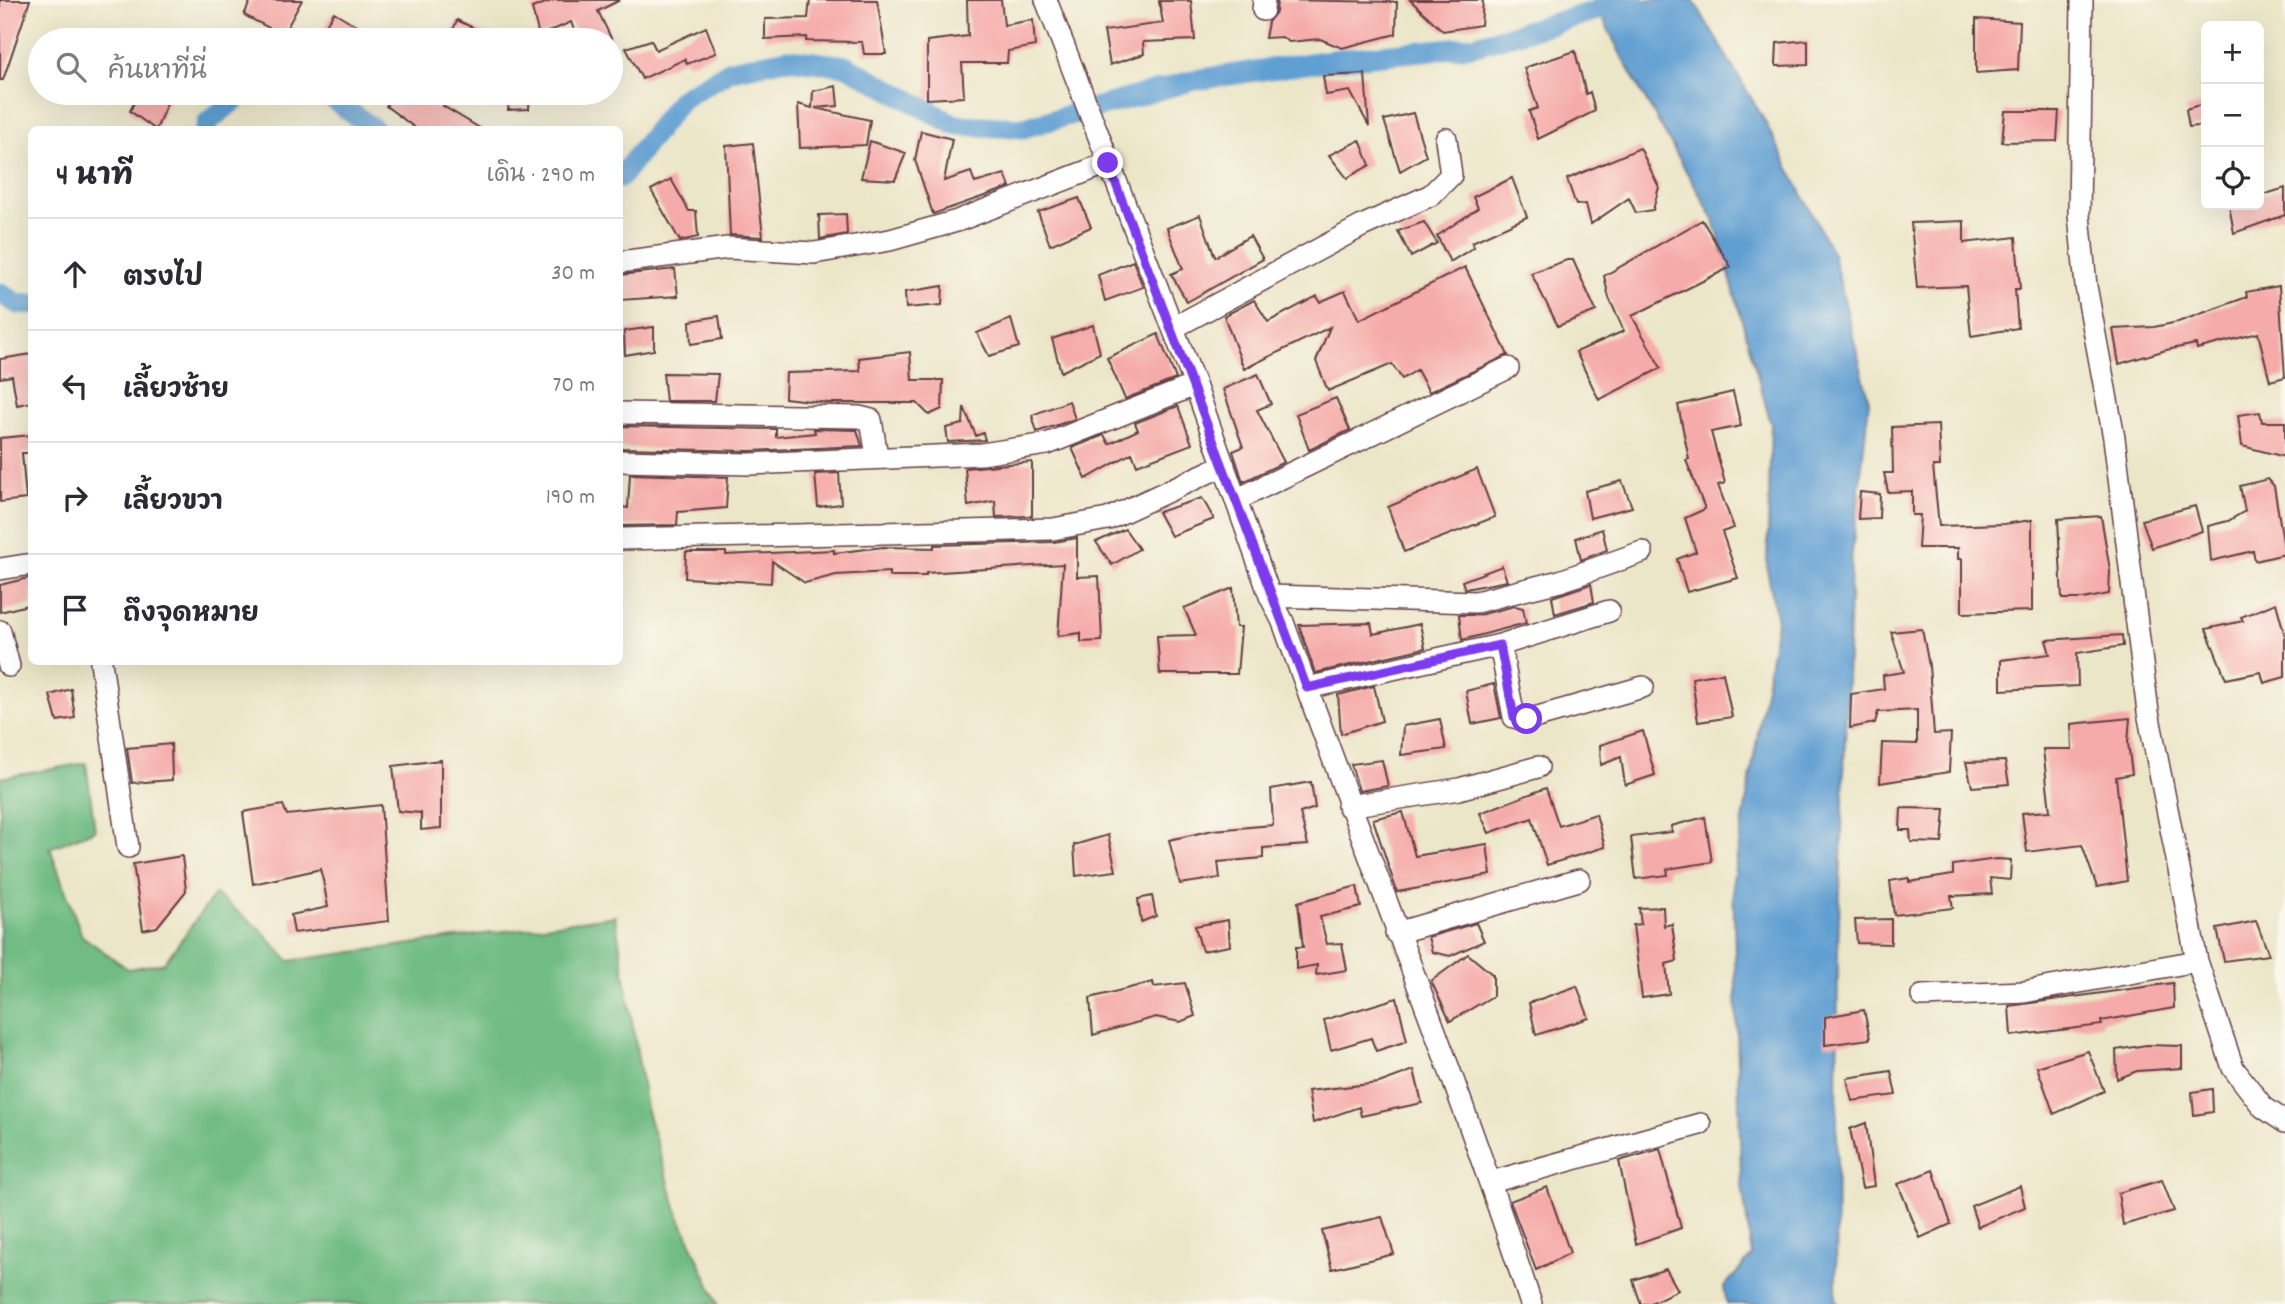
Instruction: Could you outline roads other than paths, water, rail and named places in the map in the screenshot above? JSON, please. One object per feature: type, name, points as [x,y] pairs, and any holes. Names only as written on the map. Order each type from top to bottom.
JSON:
[{"type":"street","points":[[1046,0],[1195,385],[1270,596],[1307,688],[1348,806],[1491,1182],[1531,1304]]},
{"type":"street","points":[[2082,0],[2079,215],[2086,286],[2114,438],[2148,712],[2197,961],[2233,1068],[2263,1107],[2285,1122]]},
{"type":"street","points":[[1172,328],[1362,226],[1432,195],[1451,175],[1446,139]]},
{"type":"street","points":[[623,262],[728,248],[814,253],[890,240],[957,221],[1107,160]]},
{"type":"street","points":[[1236,499],[1508,368]]},
{"type":"street","points":[[623,461],[750,464],[877,456],[982,454],[1047,444],[1195,385]]},
{"type":"street","points":[[623,413],[859,417],[871,420],[877,456]]},
{"type":"street","points":[[623,539],[1054,529],[1108,519],[1224,465]]},
{"type":"street","points":[[1270,596],[1476,602],[1560,581],[1642,552]]},
{"type":"street","points":[[0,569],[28,565]]},
{"type":"street","points":[[1307,688],[1500,645],[1609,611]]},
{"type":"street","points":[[0,631],[9,666]]},
{"type":"street","points":[[1500,645],[1514,717],[1527,719],[1643,687]]},
{"type":"street","points":[[101,665],[128,847]]},
{"type":"street","points":[[1348,806],[1459,789],[1538,767]]},
{"type":"street","points":[[1396,933],[1579,880]]},
{"type":"street","points":[[1922,996],[2024,992],[2197,961]]},
{"type":"street","points":[[1491,1182],[1700,1124]]},
{"type":"water","points":[[1594,0],[1693,0],[1763,118],[1833,254],[1869,401],[1851,562],[1838,950],[1838,1304],[1727,1304],[1724,1287],[1752,1256],[1741,1177],[1733,880],[1777,621],[1767,569],[1771,424],[1714,220],[1625,63]]},
{"type":"waterway","points":[[623,174],[681,99],[731,70],[787,59],[847,66],[955,125],[1023,128],[1195,80],[1331,60],[1473,46],[1634,0]]},
{"type":"waterway","points":[[206,126],[229,105]]},
{"type":"waterway","points":[[341,105],[370,126]]},
{"type":"waterway","points":[[0,293],[18,304],[28,304]]}]
